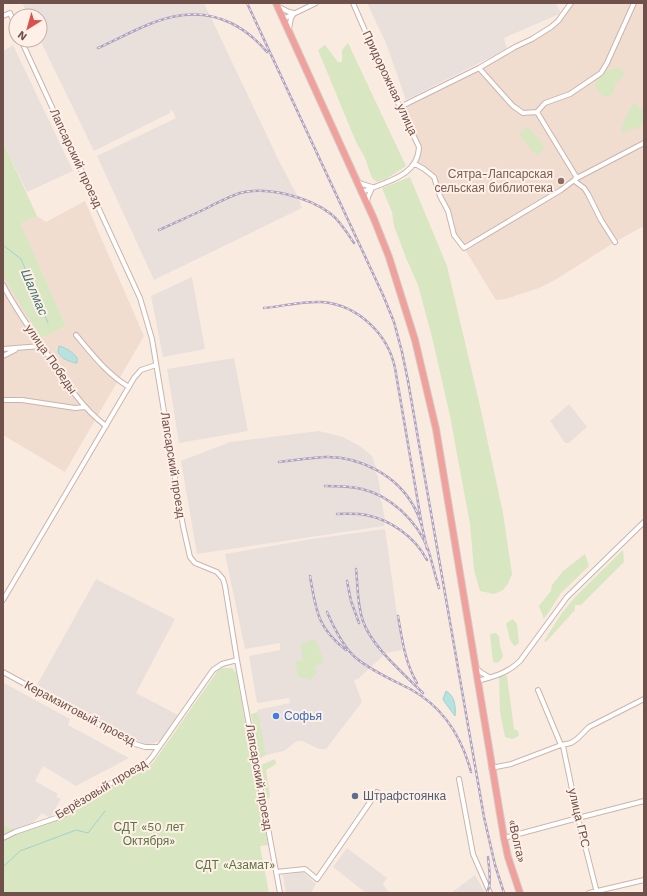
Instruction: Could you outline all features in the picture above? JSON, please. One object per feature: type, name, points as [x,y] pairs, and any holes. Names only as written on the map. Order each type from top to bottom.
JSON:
[{"type":"highway","name":"«Волга»","points":[[276,5],[367,202],[389,258],[415,340],[436,430],[491,768],[504,838],[508,857],[520,893]]},
{"type":"street","points":[[283,19],[316,3]]},
{"type":"street","name":"Придорожная улица","points":[[353,3],[417,141],[419,154],[415,164]]},
{"type":"street","points":[[400,107],[479,68],[546,31],[558,21],[571,3]]},
{"type":"street","points":[[479,68],[505,98],[516,108],[523,113],[537,112],[545,103],[570,94],[601,73],[607,64],[634,3]]},
{"type":"street","points":[[276,5],[289,12],[295,13]]},
{"type":"street","points":[[288,31],[291,18],[295,13]]},
{"type":"street","name":"Лапсарский проезд","points":[[25,48],[140,298],[152,339],[183,526],[190,557],[195,563],[217,572],[223,580],[225,586],[237,660],[280,893]]},
{"type":"street","points":[[537,112],[576,179],[576,182],[584,188],[588,194],[600,220],[615,242]]},
{"type":"street","points":[[362,192],[400,177],[415,164],[434,177],[440,196],[448,212],[454,235],[464,248],[561,190],[576,179],[644,143]]},
{"type":"street","points":[[357,181],[372,187]]},
{"type":"street","points":[[367,202],[372,187]]},
{"type":"street","name":"улица Победы","points":[[3,285],[5,294],[85,407],[106,426]]},
{"type":"street","points":[[76,335],[106,370],[129,387]]},
{"type":"street","points":[[3,349],[41,346]]},
{"type":"street","points":[[3,356],[17,349]]},
{"type":"street","points":[[3,600],[129,387],[141,370],[156,365]]},
{"type":"street","points":[[3,400],[22,400],[76,408],[85,407]]},
{"type":"street","points":[[477,681],[509,670],[520,661],[567,597],[644,522]]},
{"type":"street","name":"Берёзовый проезд","points":[[3,838],[15,832],[62,816],[96,791],[144,766],[160,747],[213,670],[222,664],[237,660]]},
{"type":"street","points":[[475,666],[482,674],[489,678]]},
{"type":"street","name":"Керамзитовый проезд","points":[[3,672],[136,744],[160,747]]},
{"type":"street","points":[[479,692],[489,678]]},
{"type":"street","name":"улица ГРС","points":[[538,690],[562,745],[578,818],[597,892]]},
{"type":"street","points":[[491,768],[511,764],[571,743],[589,727],[644,699]]},
{"type":"street","points":[[459,779],[473,854],[490,893]]},
{"type":"street","points":[[276,872],[305,869],[317,879],[377,792]]},
{"type":"street","points":[[504,838],[644,801]]},
{"type":"street","points":[[589,893],[644,880]]},
{"type":"shaded area","points":[[22,3],[204,3],[302,208],[154,280],[97,156],[176,118],[172,110],[170,113],[94,151],[44,48],[48,48],[48,8],[25,8]]},
{"type":"shaded area","points":[[367,3],[556,3],[560,11],[559,14],[504,38],[507,49],[406,100],[386,43]]},
{"type":"shaded area","points":[[571,3],[644,3],[644,226],[615,242],[555,280],[539,288],[506,299],[496,300],[464,248],[454,235],[434,177],[415,164],[419,147],[400,107],[479,68],[551,27]]},
{"type":"shaded area","points":[[3,48],[5,50],[8,48],[14,48],[73,171],[27,192],[3,142]]},
{"type":"shaded area","points":[[85,201],[144,336],[65,472],[3,435],[3,276],[41,338],[66,326],[21,224],[37,216],[46,222]]},
{"type":"shaded area","points":[[192,277],[205,349],[163,357],[151,296]]},
{"type":"shaded area","points":[[234,358],[248,431],[179,443],[167,369]]},
{"type":"shaded area","points":[[569,404],[587,427],[569,443],[565,443],[550,421]]},
{"type":"shaded area","points":[[319,431],[343,437],[360,446],[372,456],[376,467],[375,472],[378,476],[381,495],[380,499],[385,520],[384,526],[197,554],[181,461],[230,442]]},
{"type":"shaded area","points":[[385,529],[402,650],[386,653],[358,679],[354,680],[362,702],[326,749],[319,749],[302,741],[297,741],[284,751],[266,755],[257,710],[290,703],[289,698],[257,703],[249,656],[280,650],[280,643],[245,649],[225,554],[312,539]]},
{"type":"shaded area","points":[[96,579],[175,619],[136,693],[178,715],[161,740],[154,743],[145,745],[37,685]]},
{"type":"shaded area","points":[[4,683],[70,719],[68,725],[129,758],[76,786],[43,766],[35,781],[58,794],[56,797],[61,799],[50,818],[42,813],[33,823],[14,830],[3,824]]},
{"type":"shaded area","points":[[347,848],[387,878],[383,884],[389,893],[366,893],[333,867]]},
{"type":"shaded area","points":[[303,872],[316,884],[311,893],[286,893],[283,875]]},
{"type":"shaded area","points":[[475,875],[484,891],[487,893],[451,893]]},
{"type":"green space","points":[[348,43],[406,166],[386,179],[377,182],[372,178],[365,158],[356,142],[318,50],[325,45],[338,62],[342,62],[342,50]]},
{"type":"green space","points":[[617,68],[622,70],[624,73],[623,77],[615,84],[615,90],[611,95],[608,97],[602,95],[596,89],[599,77],[609,70]]},
{"type":"green space","points":[[635,103],[644,111],[644,122],[637,129],[630,129],[623,134],[621,131],[625,118]]},
{"type":"green space","points":[[526,128],[530,129],[544,146],[543,150],[537,154],[534,153],[520,136],[520,133]]},
{"type":"green space","points":[[3,142],[37,216],[21,224],[66,326],[41,338],[3,276]]},
{"type":"green space","points":[[410,177],[447,266],[480,406],[503,513],[512,574],[508,584],[503,590],[494,594],[480,591],[474,570],[470,524],[450,416],[432,337],[418,285],[394,226],[392,212],[382,188]]},
{"type":"green space","points":[[623,550],[624,562],[581,605],[575,605],[575,610],[546,642],[544,641],[562,613],[575,597]]},
{"type":"green space","points":[[585,554],[589,566],[561,593],[544,619],[539,606],[551,591],[552,585],[563,571]]},
{"type":"green space","points":[[513,619],[517,624],[519,643],[515,646],[511,642],[506,624]]},
{"type":"green space","points":[[496,633],[499,636],[503,656],[500,661],[496,663],[493,662],[490,634]]},
{"type":"green space","points":[[316,639],[324,663],[315,666],[317,673],[311,680],[298,677],[295,662],[303,660],[300,644]]},
{"type":"green space","name":"СДТ «50 лет Октября»","points":[[232,668],[236,673],[268,845],[260,846],[269,893],[3,893],[3,824],[14,830],[16,834],[64,817],[83,806],[100,791],[128,779],[153,763],[219,669]]},
{"type":"green space","points":[[503,675],[507,676],[514,729],[518,731],[519,736],[512,739],[505,737],[500,712],[499,677]]},
{"type":"green space","points":[[258,712],[266,755],[259,759],[251,714]]},
{"type":"green space","points":[[275,759],[276,764],[266,770],[270,796],[267,800],[261,765]]},
{"type":"water","points":[[59,346],[67,349],[73,354],[77,358],[77,363],[63,358],[58,352]]},
{"type":"water","points":[[446,691],[453,699],[455,716],[443,699]]},
{"type":"waterway","name":"Шалмас","points":[[3,245],[21,259],[48,323]]},
{"type":"waterway","points":[[3,867],[20,851],[76,830],[88,833],[105,811]]},
{"type":"railway","points":[[247,3],[383,295],[394,322],[408,381],[484,817],[495,865],[504,893]]},
{"type":"railway","points":[[98,48],[163,19],[196,14],[213,17],[231,23],[259,43],[267,52]]},
{"type":"railway","points":[[159,230],[236,194],[251,191],[263,191],[287,194],[322,208],[338,220],[354,243]]},
{"type":"railway","points":[[264,308],[308,302],[335,304],[359,315],[369,323],[386,344],[395,368],[422,526]]},
{"type":"railway","points":[[279,462],[319,457],[338,458],[363,464],[387,476],[406,494],[416,510],[427,549]]},
{"type":"railway","points":[[325,486],[353,487],[373,492],[383,497],[402,511],[417,529],[428,549],[439,588]]},
{"type":"railway","points":[[337,514],[362,514],[375,517],[393,525],[416,544],[427,560]]},
{"type":"railway","points":[[356,569],[360,609],[367,630],[380,650],[423,693]]},
{"type":"railway","points":[[310,576],[319,618],[329,634],[346,650]]},
{"type":"railway","points":[[347,581],[351,601],[359,623]]},
{"type":"railway","points":[[327,612],[336,631],[351,654],[376,672],[423,697],[442,715],[457,736],[471,772]]},
{"type":"railway","points":[[398,616],[407,659],[417,683]]},
{"type":"railway","points":[[487,893],[490,880],[488,857]]},
{"type":"place","name":"Сятра-Лапсарская сельская библиотека","points":[[561,181]]},
{"type":"place","name":"Софья","points":[[276,716]]},
{"type":"place","name":"Штрафстоянка","points":[[355,796]]},
{"type":"park label","name":"СДТ «Азамат»","points":[[235,865]]}]
